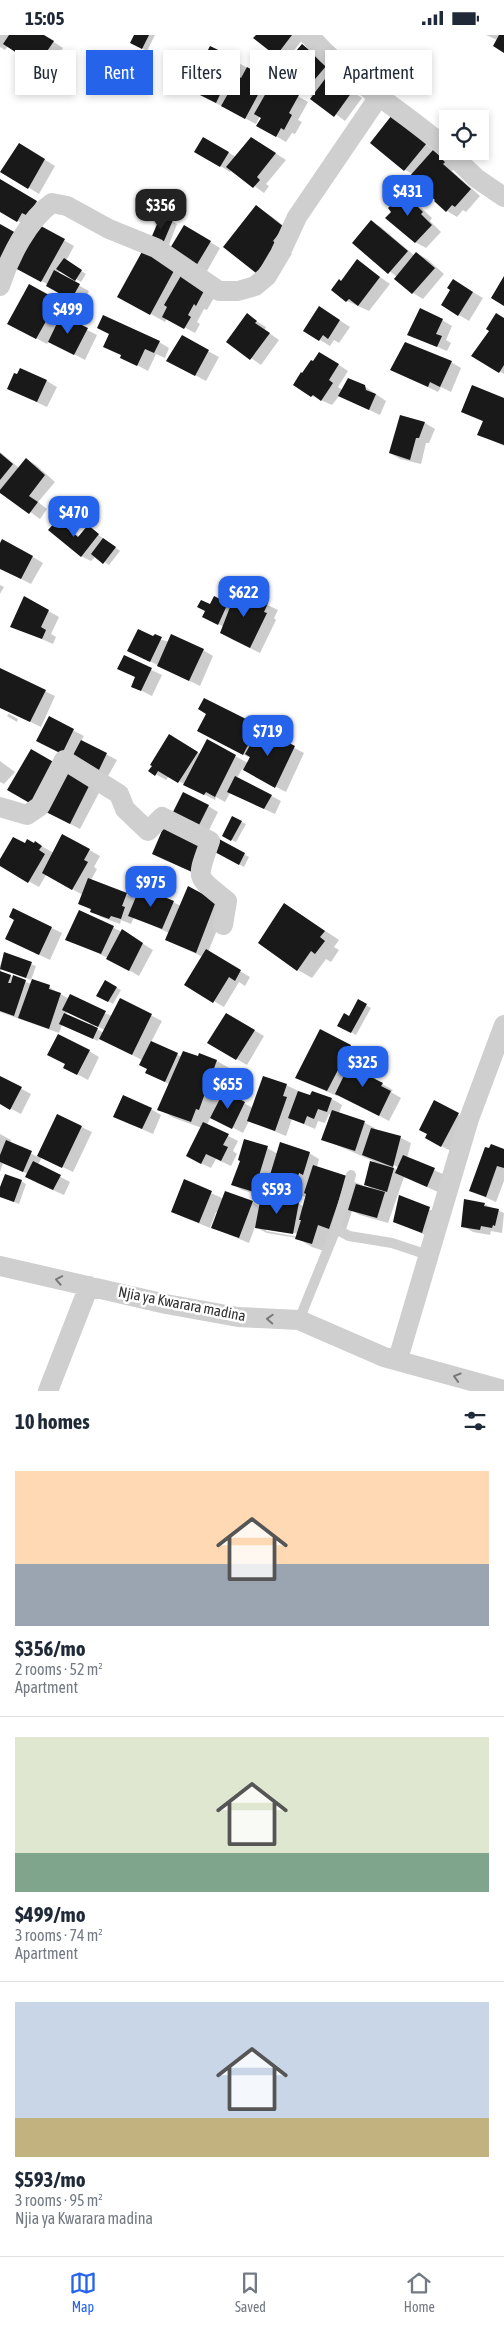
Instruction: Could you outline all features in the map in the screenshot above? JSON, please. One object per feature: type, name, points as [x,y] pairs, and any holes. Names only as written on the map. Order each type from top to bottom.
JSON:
[{"type":"street","points":[[309,35],[325,50]]},
{"type":"street","points":[[0,286],[9,259],[41,211],[52,203],[67,206],[109,229],[156,248],[219,291],[238,291],[255,286],[266,276],[280,254],[297,217],[380,95],[439,143]]},
{"type":"street","points":[[457,160],[476,178],[504,197]]},
{"type":"street","points":[[0,807],[26,815],[40,806],[64,760],[119,794],[126,809],[148,831],[162,817],[210,841],[200,871],[202,881],[227,901],[223,925]]},
{"type":"street","points":[[398,1359],[469,1119],[504,1025]]},
{"type":"street","name":"Njia ya Kwarara madina","points":[[0,1266],[166,1304],[238,1317],[300,1320],[384,1357],[398,1359],[504,1390]]},
{"type":"street","points":[[48,1391],[89,1286]]},
{"type":"lane","points":[[300,1320],[336,1229],[350,1175]]},
{"type":"lane","points":[[336,1229],[349,1236],[392,1243],[428,1255]]},
{"type":"building","points":[[9,35],[44,35],[54,41],[48,50],[15,50],[15,52],[3,44]]},
{"type":"building","points":[[134,35],[149,35],[142,49],[130,43]]},
{"type":"building","points":[[256,35],[292,35],[281,50],[268,50],[253,38]]},
{"type":"building","points":[[499,35],[504,35],[504,53],[493,46]]},
{"type":"building","points":[[302,44],[309,50],[297,50]]},
{"type":"building","points":[[210,46],[218,50],[208,50]]},
{"type":"building","points":[[315,55],[325,63],[325,67],[315,79]]},
{"type":"building","points":[[247,67],[250,69],[250,95],[258,95],[245,119],[221,106],[227,95],[240,95],[241,78]]},
{"type":"building","points":[[325,79],[325,95],[350,95],[334,117],[310,99],[315,95]]},
{"type":"building","points":[[200,95],[220,95],[216,103]]},
{"type":"building","points":[[265,95],[299,95],[289,113],[292,115],[284,130],[281,128],[276,137],[256,126],[261,118],[254,114]]},
{"type":"building","points":[[392,115],[427,143],[404,171],[370,143]]},
{"type":"building","points":[[203,137],[229,152],[220,167],[194,152]]},
{"type":"building","points":[[251,137],[276,153],[257,177],[260,180],[253,188],[226,167]]},
{"type":"building","points":[[19,143],[45,159],[28,189],[0,172]]},
{"type":"building","points":[[433,150],[439,155],[439,160],[446,161],[443,164],[471,189],[455,207],[452,205],[446,212],[435,200],[408,178]]},
{"type":"building","points":[[0,179],[37,201],[28,216],[22,213],[17,222],[0,212]]},
{"type":"building","points":[[400,189],[423,212],[421,214],[432,225],[415,243],[385,218],[391,212],[388,208],[395,201],[391,197]]},
{"type":"building","points":[[256,205],[284,227],[273,241],[278,245],[256,273],[223,247]]},
{"type":"building","points":[[161,215],[173,220],[161,248],[149,243]]},
{"type":"building","points":[[371,220],[408,251],[388,274],[352,243]]},
{"type":"building","points":[[0,224],[16,233],[0,261]]},
{"type":"building","points":[[39,225],[65,239],[41,282],[15,268]]},
{"type":"building","points":[[184,225],[211,241],[196,266],[169,250]]},
{"type":"building","points":[[144,248],[176,267],[150,315],[117,297]]},
{"type":"building","points":[[416,252],[435,268],[412,294],[394,279]]},
{"type":"building","points":[[64,258],[82,270],[75,281],[56,269]]},
{"type":"building","points":[[357,259],[380,277],[358,306],[349,299],[346,302],[331,290],[339,279],[341,281]]},
{"type":"building","points":[[54,270],[80,284],[71,300],[46,286]]},
{"type":"building","points":[[182,274],[206,287],[196,306],[194,304],[188,315],[191,317],[184,329],[162,317],[167,307],[164,305]]},
{"type":"building","points":[[504,276],[504,306],[491,298]]},
{"type":"building","points":[[453,279],[473,292],[458,316],[441,305],[450,290],[447,288]]},
{"type":"building","points":[[29,284],[58,300],[36,339],[7,324]]},
{"type":"building","points":[[319,306],[340,320],[328,339],[323,335],[319,341],[303,331]]},
{"type":"building","points":[[420,308],[443,319],[436,334],[442,336],[437,347],[407,335]]},
{"type":"building","points":[[247,313],[257,321],[255,323],[270,333],[250,360],[226,342]]},
{"type":"building","points":[[496,313],[504,318],[504,365],[499,373],[471,356],[489,331],[486,329]]},
{"type":"building","points":[[61,315],[88,328],[74,355],[48,342]]},
{"type":"building","points":[[103,315],[160,341],[154,353],[145,349],[137,366],[120,358],[121,355],[103,347],[109,334],[97,328]]},
{"type":"building","points":[[182,335],[209,350],[195,376],[166,361]]},
{"type":"building","points":[[405,342],[452,361],[440,387],[430,382],[428,387],[390,370]]},
{"type":"building","points":[[319,352],[339,364],[329,380],[333,383],[321,401],[293,385],[301,372],[311,360],[313,361]]},
{"type":"building","points":[[20,368],[47,380],[37,402],[7,389],[14,373],[17,374]]},
{"type":"building","points":[[348,378],[365,385],[366,390],[376,394],[369,410],[338,396]]},
{"type":"building","points":[[472,385],[504,398],[504,445],[477,435],[483,421],[461,412]]},
{"type":"building","points":[[400,415],[425,422],[419,438],[416,438],[410,460],[389,453]]},
{"type":"building","points":[[0,453],[13,464],[0,480]]},
{"type":"building","points":[[26,458],[45,475],[29,496],[38,502],[29,514],[0,493],[0,490]]},
{"type":"building","points":[[57,520],[78,537],[88,525],[99,534],[81,557],[48,530]]},
{"type":"building","points":[[103,538],[116,547],[103,564],[91,554]]},
{"type":"building","points":[[2,539],[33,556],[21,579],[0,569],[0,543]]},
{"type":"building","points":[[237,589],[268,603],[264,612],[267,613],[250,648],[220,633]]},
{"type":"building","points":[[24,596],[49,610],[41,627],[46,630],[42,639],[10,627]]},
{"type":"building","points":[[214,596],[228,603],[218,625],[202,617],[205,611],[197,607],[201,600],[210,604]]},
{"type":"building","points":[[138,629],[153,636],[155,634],[162,637],[150,662],[127,651]]},
{"type":"building","points":[[171,634],[204,649],[189,681],[157,666]]},
{"type":"building","points":[[124,655],[152,668],[141,691],[131,687],[135,677],[117,669]]},
{"type":"building","points":[[0,668],[46,690],[30,722],[0,708]]},
{"type":"building","points":[[204,698],[258,725],[243,755],[197,731],[206,714],[198,709]]},
{"type":"building","points":[[49,716],[74,729],[62,754],[36,741]]},
{"type":"building","points":[[260,728],[295,746],[275,788],[243,770],[250,757],[245,754]]},
{"type":"building","points":[[169,734],[198,752],[178,783],[158,771],[155,776],[148,771]]},
{"type":"building","points":[[207,739],[236,755],[215,797],[206,792],[204,795],[183,785]]},
{"type":"building","points":[[81,740],[107,753],[98,772],[71,759]]},
{"type":"building","points":[[31,749],[57,764],[33,805],[7,790]]},
{"type":"building","points":[[66,769],[91,782],[70,824],[44,811]]},
{"type":"building","points":[[235,776],[272,795],[264,809],[227,792]]},
{"type":"building","points":[[183,792],[209,805],[196,831],[170,818]]},
{"type":"building","points":[[232,816],[242,821],[231,841],[222,836]]},
{"type":"building","points":[[164,826],[204,845],[192,872],[152,854]]},
{"type":"building","points":[[62,834],[90,849],[84,860],[88,862],[72,890],[42,873]]},
{"type":"building","points":[[13,837],[25,843],[27,839],[34,843],[35,841],[42,846],[39,850],[45,854],[28,883],[0,866],[0,859]]},
{"type":"building","points":[[219,839],[245,853],[239,865],[213,851]]},
{"type":"building","points":[[88,878],[127,893],[122,906],[125,907],[121,919],[111,916],[109,919],[90,912],[91,909],[78,904]]},
{"type":"building","points":[[188,886],[216,901],[196,953],[165,940]]},
{"type":"building","points":[[140,887],[174,901],[162,929],[128,916]]},
{"type":"building","points":[[284,903],[325,931],[320,937],[325,941],[315,954],[311,951],[297,971],[258,943]]},
{"type":"building","points":[[13,908],[52,927],[39,955],[5,939],[14,920],[9,917]]},
{"type":"building","points":[[79,910],[114,926],[101,954],[65,940]]},
{"type":"building","points":[[122,929],[143,943],[129,971],[106,959]]},
{"type":"building","points":[[206,949],[241,970],[235,981],[229,977],[213,1003],[184,985]]},
{"type":"building","points":[[4,952],[32,962],[26,978],[0,969]]},
{"type":"building","points":[[0,971],[11,975],[8,983],[11,983],[13,975],[26,980],[14,1016],[0,1011]]},
{"type":"building","points":[[32,979],[50,985],[49,989],[61,993],[49,1029],[18,1018]]},
{"type":"building","points":[[105,980],[117,987],[108,1002],[96,996]]},
{"type":"building","points":[[70,994],[106,1011],[98,1027],[62,1010]]},
{"type":"building","points":[[120,998],[152,1014],[132,1055],[99,1039]]},
{"type":"building","points":[[358,999],[367,1004],[351,1033],[337,1026],[344,1013],[349,1016]]},
{"type":"building","points":[[64,1013],[98,1028],[93,1039],[59,1024]]},
{"type":"building","points":[[226,1013],[255,1030],[236,1060],[207,1043]]},
{"type":"building","points":[[320,1029],[351,1045],[327,1091],[295,1078]]},
{"type":"building","points":[[58,1034],[90,1050],[77,1075],[63,1068],[65,1064],[47,1055]]},
{"type":"building","points":[[151,1041],[178,1053],[165,1082],[145,1073],[147,1069],[139,1065]]},
{"type":"building","points":[[183,1051],[198,1056],[199,1053],[217,1060],[199,1110],[196,1109],[191,1122],[157,1110]]},
{"type":"building","points":[[353,1057],[369,1065],[365,1074],[383,1083],[381,1086],[391,1091],[379,1116],[335,1094]]},
{"type":"building","points":[[0,1076],[22,1087],[10,1110],[0,1104]]},
{"type":"building","points":[[263,1076],[287,1084],[283,1096],[287,1097],[275,1131],[247,1121]]},
{"type":"building","points":[[224,1091],[245,1102],[232,1129],[210,1118]]},
{"type":"building","points":[[298,1091],[310,1095],[312,1091],[332,1098],[327,1112],[318,1109],[314,1119],[307,1116],[304,1124],[288,1118]]},
{"type":"building","points":[[123,1095],[152,1108],[142,1129],[113,1117]]},
{"type":"building","points":[[434,1100],[459,1113],[441,1147],[425,1138],[427,1134],[419,1130]]},
{"type":"building","points":[[332,1110],[365,1121],[355,1151],[321,1140]]},
{"type":"building","points":[[57,1114],[82,1126],[62,1168],[37,1156]]},
{"type":"building","points":[[203,1122],[229,1134],[223,1145],[228,1147],[221,1161],[206,1154],[201,1164],[186,1156]]},
{"type":"building","points":[[371,1128],[401,1136],[393,1167],[362,1155]]},
{"type":"building","points":[[244,1139],[268,1146],[254,1192],[231,1185],[240,1161],[238,1160]]},
{"type":"building","points":[[6,1140],[32,1151],[23,1172],[0,1162],[0,1155]]},
{"type":"building","points":[[280,1142],[310,1152],[303,1175],[299,1173],[296,1183],[299,1184],[296,1193],[287,1190],[286,1193],[271,1188],[274,1176],[270,1175]]},
{"type":"building","points":[[491,1144],[504,1149],[504,1168],[497,1166],[486,1197],[469,1191],[485,1147],[489,1148]]},
{"type":"building","points":[[403,1155],[435,1168],[427,1187],[395,1173]]},
{"type":"building","points":[[33,1161],[61,1175],[53,1190],[25,1177]]},
{"type":"building","points":[[370,1161],[394,1168],[387,1192],[364,1185]]},
{"type":"building","points":[[313,1165],[347,1176],[329,1229],[318,1225],[312,1244],[295,1239],[301,1220],[299,1220],[306,1194],[304,1193]]},
{"type":"building","points":[[5,1174],[22,1180],[14,1202],[0,1197],[0,1187]]},
{"type":"building","points":[[184,1179],[212,1191],[199,1223],[171,1212]]},
{"type":"building","points":[[356,1184],[385,1192],[377,1218],[348,1210]]},
{"type":"building","points":[[225,1191],[253,1201],[239,1238],[211,1228]]},
{"type":"building","points":[[399,1195],[430,1207],[422,1233],[393,1222]]},
{"type":"building","points":[[261,1196],[299,1202],[293,1234],[255,1228]]},
{"type":"building","points":[[464,1199],[485,1203],[484,1206],[499,1209],[495,1226],[493,1225],[492,1228],[481,1226],[480,1230],[461,1227]]}]
